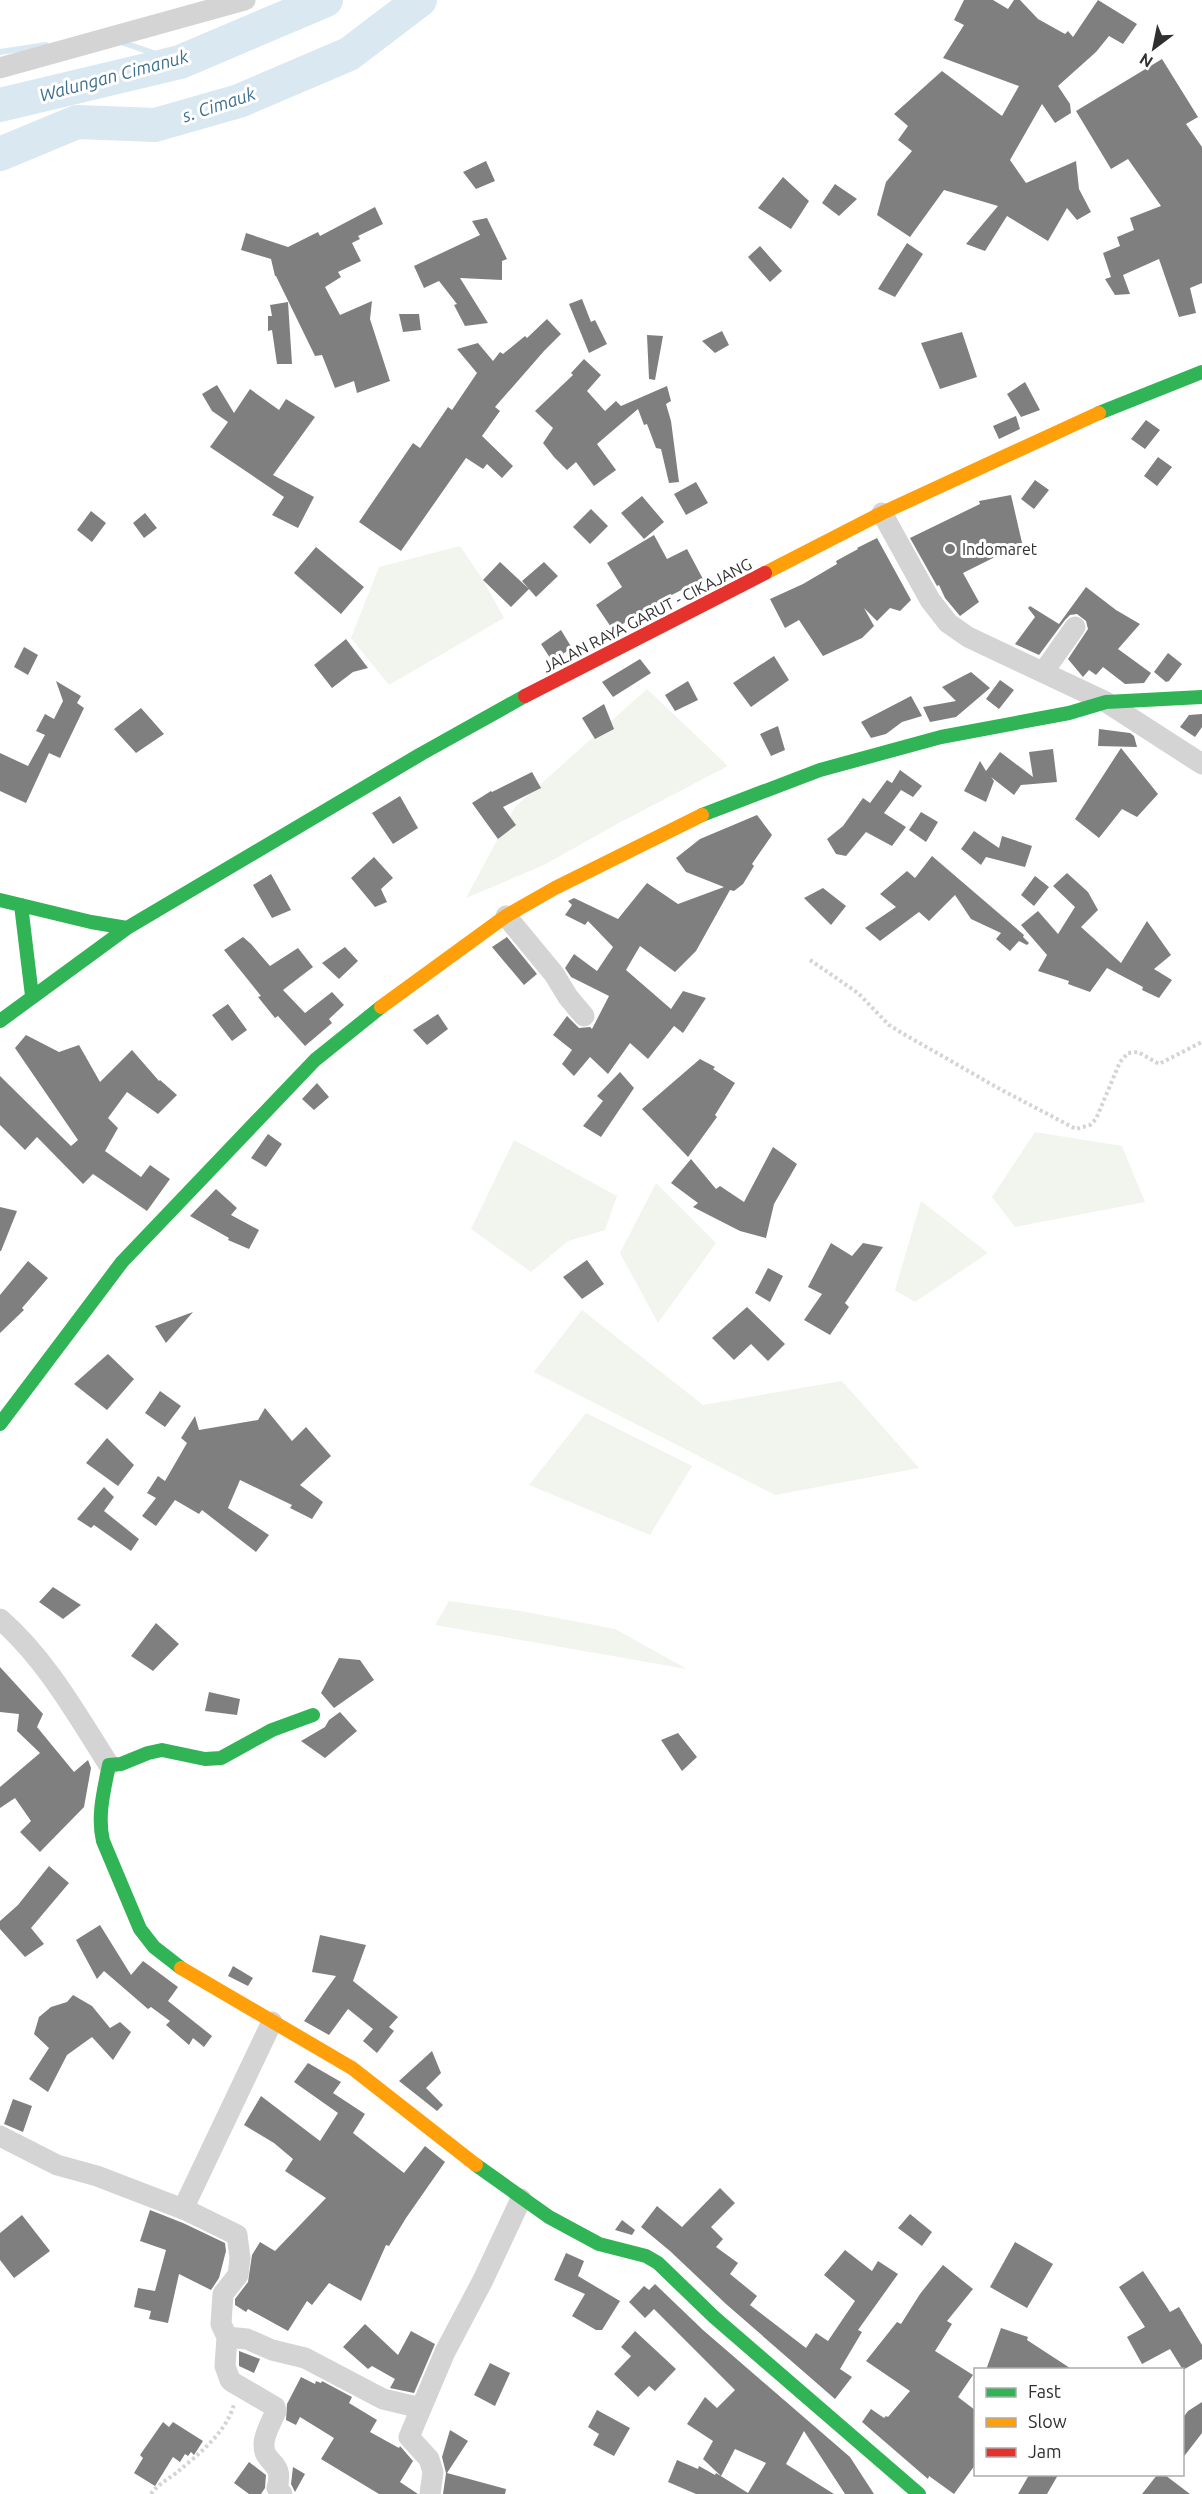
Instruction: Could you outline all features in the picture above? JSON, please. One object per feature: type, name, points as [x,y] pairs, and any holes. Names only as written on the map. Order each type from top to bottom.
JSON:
[{"type":"street","points":[[0,68],[245,0]]},
{"type":"street","name":"JALAN RAYA GARUT - CIKAJANG","points":[[0,1021],[127,927],[411,760],[530,693],[882,513],[1108,409],[1202,372]]},
{"type":"street","points":[[882,513],[930,600],[948,623],[968,637],[1106,702],[1202,764]]},
{"type":"street","points":[[1044,672],[1074,627]]},
{"type":"street","points":[[0,1424],[122,1262],[315,1060],[406,987],[506,916],[555,888],[714,809],[788,780],[941,737],[1069,713],[1106,702],[1202,697]]},
{"type":"street","points":[[0,900],[127,927]]},
{"type":"street","points":[[21,905],[32,996]]},
{"type":"street","points":[[506,916],[554,974],[568,997],[584,1016]]},
{"type":"street","points":[[0,1618],[13,1630],[54,1681],[110,1766],[102,1798],[100,1829],[112,1866],[140,1929],[154,1947],[183,1970],[254,2009],[272,2022],[352,2068],[521,2199],[599,2244],[646,2256],[658,2263],[714,2317],[919,2494]]},
{"type":"street","points":[[110,1766],[118,1766],[151,1752],[168,1749],[201,1758],[220,1759],[267,1732],[313,1715]]},
{"type":"street","points":[[183,2209],[272,2022]]},
{"type":"street","points":[[0,2136],[57,2164],[97,2176],[183,2209],[237,2235],[240,2258],[238,2275],[223,2294],[221,2324],[227,2337],[225,2366],[230,2380],[275,2407],[276,2411],[264,2443],[266,2455],[279,2469],[278,2488],[282,2494]]},
{"type":"street","points":[[430,2494],[433,2472],[429,2459],[410,2437],[445,2352],[483,2280],[521,2199]]},
{"type":"street","points":[[227,2337],[247,2339],[272,2350],[305,2358],[383,2398],[421,2408]]},
{"type":"path","points":[[810,960],[858,993],[890,1025],[902,1033],[1076,1129],[1090,1125],[1096,1119],[1120,1062],[1128,1053],[1138,1052],[1159,1064],[1202,1042]]},
{"type":"path","points":[[151,2494],[161,2483],[194,2457],[224,2426],[232,2413],[238,2386]]},
{"type":"shaded area","points":[[460,546],[483,580],[504,618],[389,685],[351,638],[379,567]]},
{"type":"shaded area","points":[[647,689],[728,766],[544,865],[466,898],[515,807]]},
{"type":"shaded area","points":[[1035,1132],[1122,1146],[1145,1202],[1015,1227],[992,1197]]},
{"type":"shaded area","points":[[514,1140],[617,1196],[605,1230],[568,1241],[531,1272],[471,1229]]},
{"type":"shaded area","points":[[656,1183],[716,1243],[658,1323],[620,1253]]},
{"type":"shaded area","points":[[921,1201],[988,1253],[915,1302],[895,1290]]},
{"type":"shaded area","points":[[582,1310],[703,1405],[842,1381],[919,1468],[775,1495],[534,1372]]},
{"type":"shaded area","points":[[586,1413],[692,1466],[650,1535],[529,1485]]},
{"type":"shaded area","points":[[449,1601],[521,1611],[615,1629],[687,1669],[435,1625]]},
{"type":"building","points":[[964,0],[993,0],[1008,9],[1014,0],[1020,0],[1038,19],[1065,34],[1068,31],[1073,37],[1098,0],[1137,24],[1123,44],[1109,36],[1096,52],[1058,86],[1070,104],[1071,113],[1055,123],[1042,104],[1010,160],[1026,183],[1076,161],[1079,189],[1091,212],[1077,220],[1067,208],[1048,241],[1007,216],[985,251],[966,244],[998,206],[944,190],[910,237],[877,215],[886,182],[912,151],[898,140],[908,126],[894,114],[942,71],[1002,116],[1019,86],[943,58],[964,25],[954,20]]},
{"type":"building","points":[[1162,59],[1198,117],[1186,124],[1202,147],[1202,283],[1190,288],[1196,313],[1179,317],[1159,259],[1123,275],[1130,294],[1115,295],[1105,279],[1111,277],[1103,253],[1120,246],[1117,237],[1134,230],[1130,218],[1161,206],[1128,159],[1111,169],[1076,111]]},
{"type":"building","points":[[486,161],[495,181],[476,189],[463,172]]},
{"type":"building","points":[[783,177],[809,201],[791,229],[758,208]]},
{"type":"building","points":[[835,184],[857,199],[839,216],[822,203]]},
{"type":"building","points":[[375,207],[383,224],[358,236],[360,239],[352,243],[361,261],[338,272],[341,277],[325,287],[340,315],[372,301],[370,319],[390,381],[357,393],[354,381],[335,388],[322,355],[315,356],[275,276],[271,259],[241,250],[246,233],[288,247],[318,232],[320,236]]},
{"type":"building","points":[[487,218],[507,259],[502,261],[502,280],[460,278],[488,323],[465,326],[454,305],[457,304],[439,281],[424,288],[414,266],[480,235],[472,221]]},
{"type":"building","points":[[907,243],[923,254],[895,297],[878,289]]},
{"type":"building","points":[[760,246],[782,271],[770,282],[748,257]]},
{"type":"building","points":[[582,299],[591,322],[595,320],[607,344],[589,353],[569,304]]},
{"type":"building","points":[[288,302],[292,364],[277,364],[272,330],[268,331],[268,316],[272,316],[270,305]]},
{"type":"building","points":[[399,314],[419,314],[421,330],[403,332]]},
{"type":"building","points":[[547,319],[561,334],[495,407],[500,411],[482,436],[513,466],[502,478],[487,464],[483,469],[466,458],[401,551],[359,522],[413,443],[420,448],[448,407],[452,410],[477,373],[457,349],[478,343],[493,361],[500,352],[503,354],[525,336],[527,338]]},
{"type":"building","points":[[722,331],[729,345],[715,353],[702,341]]},
{"type":"building","points":[[962,332],[977,377],[940,389],[921,343]]},
{"type":"building","points":[[647,335],[663,336],[655,380],[649,379]]},
{"type":"building","points":[[584,359],[601,375],[587,391],[605,411],[616,401],[621,406],[667,386],[671,401],[666,404],[671,421],[679,482],[669,483],[661,449],[656,448],[647,424],[644,425],[638,409],[597,444],[616,470],[594,486],[576,462],[567,470],[543,443],[553,428],[535,411],[573,375],[571,373]]},
{"type":"building","points":[[1025,382],[1040,410],[1021,417],[1007,394]]},
{"type":"building","points":[[217,385],[234,413],[250,389],[279,410],[286,399],[315,417],[273,475],[314,497],[298,528],[272,515],[284,497],[210,447],[228,422],[212,411],[202,394]]},
{"type":"building","points":[[1016,416],[1020,429],[999,439],[993,426]]},
{"type":"building","points":[[1146,420],[1160,430],[1145,449],[1131,439]]},
{"type":"building","points":[[1158,457],[1172,467],[1157,486],[1144,476]]},
{"type":"building","points":[[1035,480],[1049,490],[1034,509],[1021,499]]},
{"type":"building","points":[[696,482],[708,503],[686,515],[674,494]]},
{"type":"building","points":[[1011,495],[1023,547],[997,556],[963,573],[979,602],[960,616],[945,598],[939,585],[937,586],[910,538],[980,504],[979,501]]},
{"type":"building","points":[[642,496],[664,522],[644,539],[621,513]]},
{"type":"building","points":[[591,509],[608,526],[590,544],[573,527]]},
{"type":"building","points":[[91,511],[106,523],[92,542],[77,530]]},
{"type":"building","points":[[145,513],[157,528],[144,538],[133,523]]},
{"type":"building","points":[[654,535],[667,559],[687,549],[703,579],[658,602],[613,630],[596,605],[622,587],[607,563]]},
{"type":"building","points":[[877,538],[911,600],[900,611],[890,608],[877,621],[864,608],[874,626],[862,638],[823,656],[799,620],[785,628],[770,599],[803,584],[837,564],[836,561]]},
{"type":"building","points":[[316,547],[364,587],[341,614],[294,573]]},
{"type":"building","points":[[500,562],[529,589],[511,607],[483,580]]},
{"type":"building","points":[[544,562],[558,576],[536,597],[522,581]]},
{"type":"building","points":[[1086,587],[1116,610],[1140,624],[1118,649],[1151,673],[1144,683],[1125,684],[1103,667],[1096,675],[1089,670],[1083,677],[1068,659],[1088,629],[1086,621],[1077,614],[1070,615],[1065,620],[1039,655],[1015,644],[1035,617],[1028,608],[1030,606],[1059,624]]},
{"type":"building","points":[[561,630],[572,648],[552,661],[541,644]]},
{"type":"building","points":[[346,639],[368,668],[353,672],[332,688],[314,665]]},
{"type":"building","points":[[24,647],[38,655],[28,675],[14,667]]},
{"type":"building","points":[[1168,653],[1182,664],[1166,682],[1154,672]]},
{"type":"building","points":[[774,656],[789,680],[751,707],[733,683]]},
{"type":"building","points":[[640,659],[651,673],[613,697],[602,682]]},
{"type":"building","points":[[971,672],[990,688],[956,717],[930,722],[923,707],[956,701],[942,687]]},
{"type":"building","points":[[1000,680],[1014,690],[999,709],[986,699]]},
{"type":"building","points":[[56,681],[81,696],[77,703],[84,708],[60,758],[49,753],[26,803],[0,791],[0,753],[28,766],[45,735],[36,731],[45,714],[54,719],[63,701]]},
{"type":"building","points":[[688,681],[698,700],[675,711],[665,695]]},
{"type":"building","points":[[911,696],[922,716],[902,722],[886,734],[871,738],[861,722]]},
{"type":"building","points":[[604,704],[614,729],[595,739],[582,718]]},
{"type":"building","points":[[141,708],[164,734],[136,753],[114,729]]},
{"type":"building","points":[[1202,714],[1202,727],[1195,737],[1180,727],[1189,715]]},
{"type":"building","points":[[778,726],[785,750],[771,756],[760,734]]},
{"type":"building","points":[[1099,729],[1130,733],[1134,736],[1137,747],[1098,746]]},
{"type":"building","points":[[1121,748],[1158,794],[1137,817],[1122,809],[1099,838],[1075,819]]},
{"type":"building","points":[[1053,749],[1057,782],[1021,785],[1014,795],[991,777],[994,781],[986,802],[964,791],[980,761],[986,771],[1000,752],[1033,777],[1029,752]]},
{"type":"building","points":[[900,770],[922,786],[913,797],[901,790],[884,813],[906,827],[892,846],[866,832],[846,856],[836,854],[827,839],[843,826],[863,798],[870,803],[887,780],[892,783]]},
{"type":"building","points":[[532,772],[541,788],[503,807],[516,825],[498,839],[472,803],[491,791]]},
{"type":"building","points":[[400,796],[418,828],[393,844],[372,813]]},
{"type":"building","points":[[921,812],[938,822],[926,842],[909,830]]},
{"type":"building","points":[[757,815],[772,835],[752,864],[754,866],[743,884],[734,891],[730,890],[696,951],[675,972],[640,946],[626,970],[671,1009],[683,991],[706,998],[683,1033],[674,1026],[648,1059],[630,1043],[608,1074],[590,1057],[574,1076],[562,1064],[572,1050],[553,1035],[567,1016],[579,1028],[590,1027],[592,1029],[609,996],[571,977],[565,968],[574,954],[597,971],[613,947],[588,921],[585,925],[565,915],[572,905],[568,901],[574,898],[618,919],[647,883],[678,904],[724,887],[686,872],[676,858],[700,839]]},
{"type":"building","points":[[974,831],[999,848],[1002,836],[1032,846],[1025,867],[986,857],[981,865],[961,849]]},
{"type":"building","points":[[932,856],[1024,935],[1023,937],[1029,943],[1027,945],[1019,941],[1010,951],[996,939],[1001,933],[971,919],[955,895],[929,921],[919,912],[880,941],[865,928],[896,907],[880,894],[907,871],[915,878]]},
{"type":"building","points":[[374,857],[393,878],[381,889],[387,902],[375,907],[351,878]]},
{"type":"building","points":[[1067,873],[1088,892],[1098,910],[1081,927],[1121,963],[1147,921],[1171,955],[1154,969],[1172,980],[1159,998],[1107,968],[1090,992],[1068,984],[1069,981],[1038,971],[1047,955],[1021,925],[1038,911],[1058,934],[1075,907],[1053,886]]},
{"type":"building","points":[[271,874],[291,910],[272,918],[253,885]]},
{"type":"building","points":[[1035,876],[1049,887],[1034,906],[1021,895]]},
{"type":"building","points":[[823,888],[846,906],[831,925],[804,898]]},
{"type":"building","points":[[243,937],[270,966],[298,948],[313,967],[283,990],[305,1013],[332,992],[344,1005],[329,1019],[332,1023],[305,1046],[278,1016],[275,1018],[258,997],[261,996],[224,950]]},
{"type":"building","points":[[507,937],[537,974],[524,985],[492,947]]},
{"type":"building","points":[[345,947],[358,961],[339,979],[322,963]]},
{"type":"building","points":[[228,1004],[247,1030],[232,1041],[212,1015]]},
{"type":"building","points":[[438,1014],[448,1029],[427,1045],[413,1030]]},
{"type":"building","points":[[26,1035],[59,1052],[79,1045],[100,1082],[132,1050],[159,1081],[177,1095],[158,1114],[127,1092],[108,1118],[118,1128],[105,1151],[141,1177],[150,1165],[170,1179],[147,1211],[93,1174],[83,1184],[37,1137],[25,1150],[0,1125],[0,1076],[71,1146],[78,1140],[15,1048]]},
{"type":"building","points":[[700,1059],[715,1067],[713,1069],[735,1083],[715,1115],[717,1117],[688,1157],[642,1109]]},
{"type":"building","points":[[620,1072],[634,1088],[601,1137],[583,1126],[603,1101],[597,1096]]},
{"type":"building","points":[[317,1083],[329,1097],[314,1110],[302,1099]]},
{"type":"building","points":[[268,1134],[282,1144],[266,1167],[251,1158]]},
{"type":"building","points":[[773,1147],[797,1164],[774,1204],[766,1238],[740,1231],[693,1207],[698,1203],[671,1183],[691,1159],[716,1189],[720,1186],[744,1202]]},
{"type":"building","points":[[216,1189],[237,1208],[231,1215],[259,1230],[249,1249],[228,1240],[229,1238],[190,1216]]},
{"type":"building","points":[[0,1207],[17,1211],[1,1251],[0,1251]]},
{"type":"building","points":[[831,1243],[852,1256],[863,1243],[883,1247],[845,1303],[849,1307],[830,1335],[804,1320],[822,1294],[808,1287]]},
{"type":"building","points":[[587,1260],[604,1284],[582,1299],[563,1277]]},
{"type":"building","points":[[28,1261],[48,1278],[22,1308],[24,1310],[0,1333],[0,1295]]},
{"type":"building","points":[[768,1268],[783,1276],[770,1302],[755,1293]]},
{"type":"building","points":[[747,1307],[785,1344],[768,1361],[751,1344],[734,1360],[712,1338]]},
{"type":"building","points":[[193,1312],[166,1343],[155,1326]]},
{"type":"building","points":[[108,1354],[134,1379],[107,1410],[74,1384]]},
{"type":"building","points":[[160,1391],[181,1406],[165,1427],[145,1413]]},
{"type":"building","points":[[265,1408],[292,1441],[306,1427],[331,1456],[300,1485],[323,1502],[312,1519],[290,1508],[292,1505],[240,1480],[228,1508],[269,1535],[256,1552],[202,1510],[199,1514],[175,1500],[156,1526],[142,1516],[156,1498],[147,1493],[158,1476],[165,1481],[187,1443],[181,1438],[195,1416],[199,1430],[258,1420]]},
{"type":"building","points":[[107,1438],[134,1465],[118,1486],[86,1463]]},
{"type":"building","points":[[104,1487],[114,1497],[104,1511],[139,1539],[131,1551],[94,1525],[91,1528],[77,1519]]},
{"type":"building","points":[[53,1587],[81,1605],[63,1619],[39,1602]]},
{"type":"building","points":[[156,1623],[179,1644],[153,1671],[131,1656]]},
{"type":"building","points":[[339,1658],[360,1660],[374,1680],[334,1708],[321,1693]]},
{"type":"building","points":[[0,1667],[43,1714],[37,1727],[74,1772],[88,1760],[91,1768],[84,1807],[40,1852],[20,1832],[31,1821],[15,1798],[0,1808],[0,1787],[40,1753],[17,1731],[19,1714],[0,1712]]},
{"type":"building","points":[[209,1692],[240,1699],[237,1715],[205,1711]]},
{"type":"building","points":[[340,1712],[357,1731],[325,1758],[301,1741],[325,1727],[329,1720]]},
{"type":"building","points":[[678,1733],[697,1757],[682,1771],[661,1740]]},
{"type":"building","points":[[49,1866],[69,1883],[31,1928],[44,1944],[25,1957],[0,1929],[0,1921],[18,1905]]},
{"type":"building","points":[[100,1925],[131,1975],[143,1961],[178,1987],[168,2001],[212,2036],[204,2047],[193,2038],[189,2045],[166,2025],[170,2021],[151,2007],[148,2009],[104,1971],[97,1979],[76,1940]]},
{"type":"building","points":[[320,1935],[366,1945],[353,1981],[398,2017],[389,2027],[394,2031],[377,2053],[363,2041],[373,2029],[348,2009],[329,2035],[304,2021],[336,1976],[312,1972]]},
{"type":"building","points":[[233,1966],[253,1978],[248,1986],[228,1976]]},
{"type":"building","points":[[73,1995],[92,2006],[110,2028],[120,2022],[131,2032],[113,2060],[92,2037],[67,2055],[48,2092],[29,2079],[49,2048],[34,2034],[39,2017],[51,2007],[67,2002]]},
{"type":"building","points":[[432,2051],[441,2073],[426,2088],[443,2105],[437,2111],[399,2081]]},
{"type":"building","points":[[308,2063],[341,2082],[333,2093],[365,2114],[353,2133],[404,2173],[425,2146],[445,2162],[389,2246],[386,2245],[361,2301],[329,2283],[312,2305],[307,2301],[288,2331],[248,2309],[246,2312],[235,2305],[235,2299],[248,2282],[252,2255],[260,2242],[275,2251],[326,2198],[285,2171],[293,2159],[274,2143],[244,2125],[261,2096],[320,2141],[338,2113],[294,2082]]},
{"type":"building","points":[[13,2099],[32,2106],[23,2132],[4,2124]]},
{"type":"building","points":[[720,2188],[735,2203],[711,2227],[723,2239],[716,2247],[738,2263],[730,2274],[757,2296],[750,2305],[806,2348],[816,2333],[828,2341],[855,2301],[824,2275],[845,2250],[872,2271],[878,2261],[898,2274],[858,2330],[862,2332],[840,2369],[852,2377],[835,2399],[641,2227],[657,2206],[682,2227]]},
{"type":"building","points":[[150,2210],[225,2243],[226,2251],[219,2278],[211,2290],[179,2274],[168,2323],[149,2319],[151,2311],[134,2307],[138,2288],[155,2291],[166,2250],[140,2241]]},
{"type":"building","points":[[910,2214],[932,2232],[922,2246],[898,2228]]},
{"type":"building","points":[[22,2215],[50,2251],[14,2278],[0,2260],[0,2233]]},
{"type":"building","points":[[622,2220],[635,2230],[632,2235],[615,2230]]},
{"type":"building","points":[[1015,2242],[1053,2264],[1027,2308],[990,2287]]},
{"type":"building","points":[[566,2253],[584,2261],[578,2276],[620,2301],[602,2330],[596,2330],[572,2316],[585,2294],[554,2280]]},
{"type":"building","points":[[943,2265],[973,2289],[947,2321],[952,2324],[935,2351],[973,2375],[958,2397],[974,2409],[974,2466],[954,2494],[929,2476],[928,2479],[862,2422],[871,2409],[884,2418],[888,2417],[910,2391],[866,2361],[897,2322],[901,2324],[920,2294]]},
{"type":"building","points":[[1143,2271],[1170,2312],[1179,2307],[1202,2345],[1202,2359],[1184,2369],[1170,2349],[1142,2364],[1127,2337],[1145,2327],[1119,2287]]},
{"type":"building","points":[[655,2284],[703,2330],[850,2457],[874,2494],[845,2494],[804,2431],[786,2464],[834,2494],[696,2494],[668,2482],[677,2460],[698,2469],[699,2466],[715,2475],[716,2473],[748,2493],[766,2463],[735,2449],[721,2476],[703,2459],[713,2441],[687,2424],[705,2397],[717,2408],[735,2390],[654,2309],[645,2318],[629,2302],[644,2286],[649,2290]]},
{"type":"building","points":[[365,2324],[398,2355],[411,2331],[435,2344],[414,2393],[390,2388],[395,2379],[372,2366],[368,2369],[343,2347]]},
{"type":"building","points":[[1001,2328],[1028,2337],[1027,2340],[1070,2368],[987,2368]]},
{"type":"building","points":[[635,2331],[676,2369],[655,2391],[649,2386],[638,2397],[614,2374],[631,2356],[621,2347]]},
{"type":"building","points":[[239,2351],[260,2359],[254,2373],[239,2366]]},
{"type":"building","points":[[490,2363],[510,2373],[495,2406],[474,2395]]},
{"type":"building","points":[[301,2377],[315,2384],[316,2381],[321,2383],[322,2381],[352,2397],[349,2403],[377,2420],[370,2432],[399,2448],[400,2446],[413,2461],[400,2482],[418,2494],[379,2494],[321,2459],[334,2438],[300,2417],[296,2425],[286,2420],[287,2404]]},
{"type":"building","points":[[1202,2402],[1202,2433],[1184,2456],[1184,2416]]},
{"type":"building","points":[[597,2410],[630,2428],[614,2456],[593,2445],[599,2434],[588,2427]]},
{"type":"building","points":[[163,2422],[169,2427],[173,2422],[203,2441],[194,2455],[191,2452],[188,2456],[185,2454],[180,2462],[173,2457],[155,2486],[134,2473],[143,2458],[140,2455]]},
{"type":"building","points":[[450,2430],[468,2441],[447,2473],[506,2489],[505,2494],[443,2494],[446,2473],[442,2457]]},
{"type":"building","points":[[249,2462],[266,2475],[265,2488],[261,2494],[249,2494],[234,2483]]},
{"type":"building","points":[[293,2467],[305,2474],[295,2492],[291,2484]]},
{"type":"building","points":[[1028,2476],[1057,2476],[1047,2494],[1018,2494]]},
{"type":"building","points":[[1156,2476],[1166,2476],[1190,2494],[1142,2494]]},
{"type":"waterway","name":"Walungan Cimanuk","points":[[0,105],[180,62],[326,0]]},
{"type":"waterway","name":"s. Cimauk","points":[[0,154],[77,122],[155,125],[239,101],[349,54],[420,0]]},
{"type":"waterway","points":[[121,42],[180,62]]},
{"type":"waterway","points":[[0,52],[46,45]]},
{"type":"traffic: fast","points":[[1099,413],[1202,372]]},
{"type":"traffic: fast","points":[[0,900],[91,922],[127,928],[421,754],[525,696]]},
{"type":"traffic: fast","points":[[702,815],[820,770],[941,737],[1069,713],[1106,702],[1202,697]]},
{"type":"traffic: fast","points":[[21,905],[32,996]]},
{"type":"traffic: fast","points":[[0,1021],[127,928]]},
{"type":"traffic: fast","points":[[0,1424],[122,1262],[315,1060],[381,1007]]},
{"type":"traffic: fast","points":[[181,1968],[154,1947],[140,1929],[103,1841],[101,1813],[109,1765],[121,1764],[162,1750],[205,1759],[221,1758],[272,1730],[313,1715]]},
{"type":"traffic: fast","points":[[476,2165],[549,2217],[599,2244],[646,2256],[658,2263],[714,2317],[919,2494]]},
{"type":"traffic: slow","points":[[765,573],[882,513],[1099,413]]},
{"type":"traffic: slow","points":[[381,1007],[506,916],[555,888],[702,815]]},
{"type":"traffic: slow","points":[[181,1968],[352,2068],[476,2165]]},
{"type":"traffic: jam","points":[[525,696],[765,573]]},
{"type":"place","name":"Indomaret","points":[[950,549]]}]
